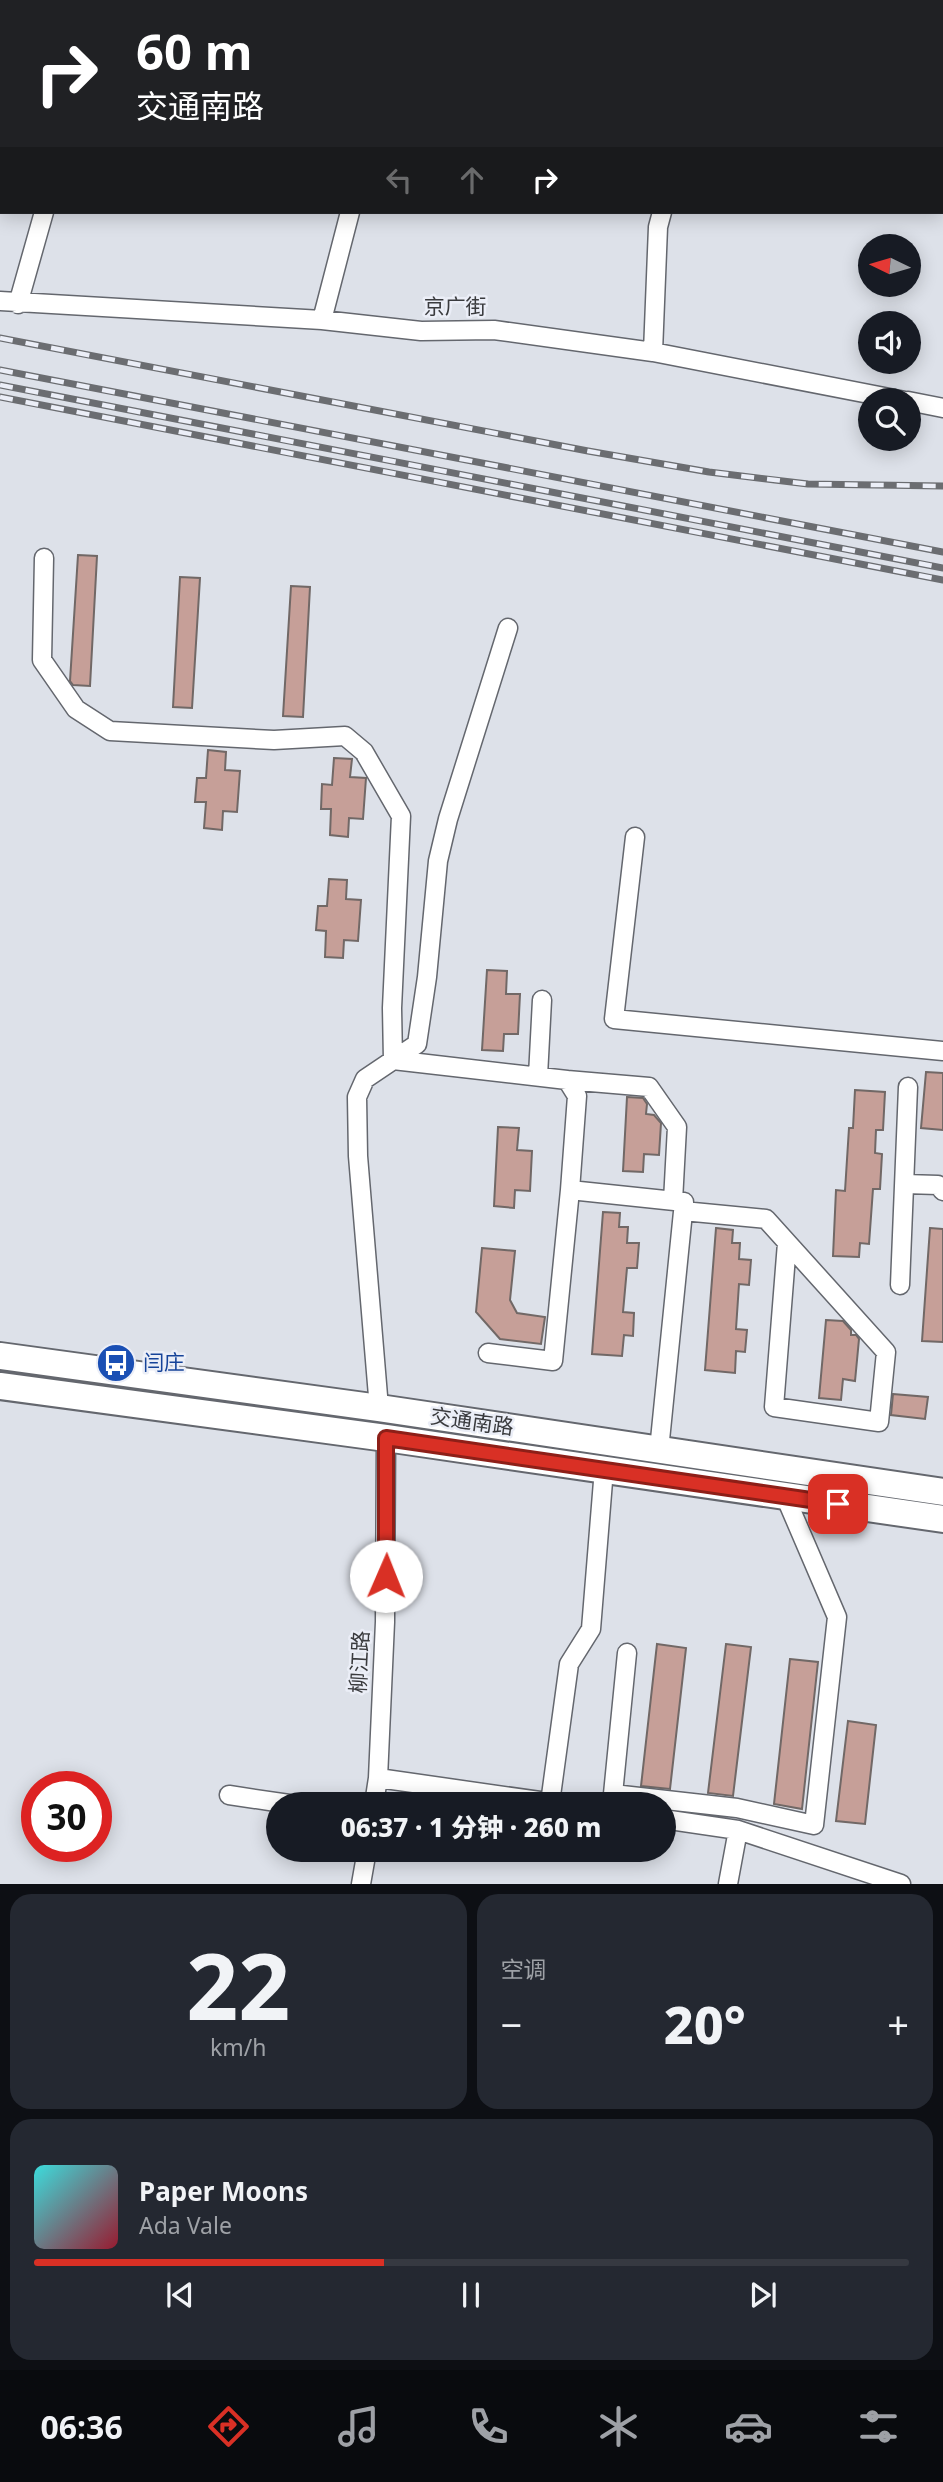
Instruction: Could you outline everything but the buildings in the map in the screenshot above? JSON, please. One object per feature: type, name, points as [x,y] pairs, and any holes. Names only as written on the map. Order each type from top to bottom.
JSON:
[{"type":"main road","name":"交通南路","points":[[0,1356],[379,1408],[943,1492]]},
{"type":"main road","name":"交通南路","points":[[0,1386],[386,1438],[943,1519]]},
{"type":"main road","points":[[379,1408],[386,1438]]},
{"type":"street","points":[[9,303],[43,214]]},
{"type":"street","points":[[322,320],[349,214]]},
{"type":"street","points":[[653,352],[658,227],[661,214]]},
{"type":"street","name":"京广街","points":[[9,303],[322,320],[421,331],[494,330],[653,352],[858,392]]},
{"type":"street","name":"京广街","points":[[921,404],[943,408]]},
{"type":"street","points":[[44,558],[42,660],[76,709],[110,731],[274,740],[345,736],[364,752],[401,816],[393,1060]]},
{"type":"street","points":[[379,1408],[358,1156],[357,1097],[365,1079],[417,1044],[427,977],[438,861],[448,819],[508,628]]},
{"type":"street","points":[[635,836],[614,1019],[943,1051]]},
{"type":"street","points":[[537,1076],[542,1000]]},
{"type":"street","points":[[393,1060],[649,1087],[677,1127],[678,1206],[659,1450]]},
{"type":"street","points":[[488,1353],[553,1361],[577,1096],[567,1080]]},
{"type":"street","points":[[900,1284],[908,1087]]},
{"type":"street","points":[[905,1184],[938,1185],[943,1191]]},
{"type":"street","points":[[570,1191],[766,1219],[886,1352],[879,1422],[774,1407],[787,1243]]},
{"type":"street","name":"柳江路","points":[[376,1792],[385,1622],[386,1438]]},
{"type":"street","points":[[557,1792],[569,1664],[591,1629],[604,1469]]},
{"type":"street","points":[[627,1653],[613,1794],[737,1808],[814,1825],[837,1617],[785,1496]]},
{"type":"street","points":[[378,1778],[478,1792]]},
{"type":"street","points":[[229,1795],[266,1801]]},
{"type":"street","points":[[676,1821],[738,1830],[901,1884]]},
{"type":"street","points":[[728,1884],[738,1830]]},
{"type":"street","points":[[361,1884],[365,1862]]},
{"type":"railway","points":[[0,338],[709,472],[808,484],[943,486]]},
{"type":"railway","points":[[0,370],[943,552]]},
{"type":"railway","points":[[0,385],[943,568]]},
{"type":"railway","points":[[0,397],[943,580]]},
{"type":"place","name":"闫庄","points":[[116,1363]]},
{"type":"route","points":[[386,1576],[386,1438],[838,1504]]}]
